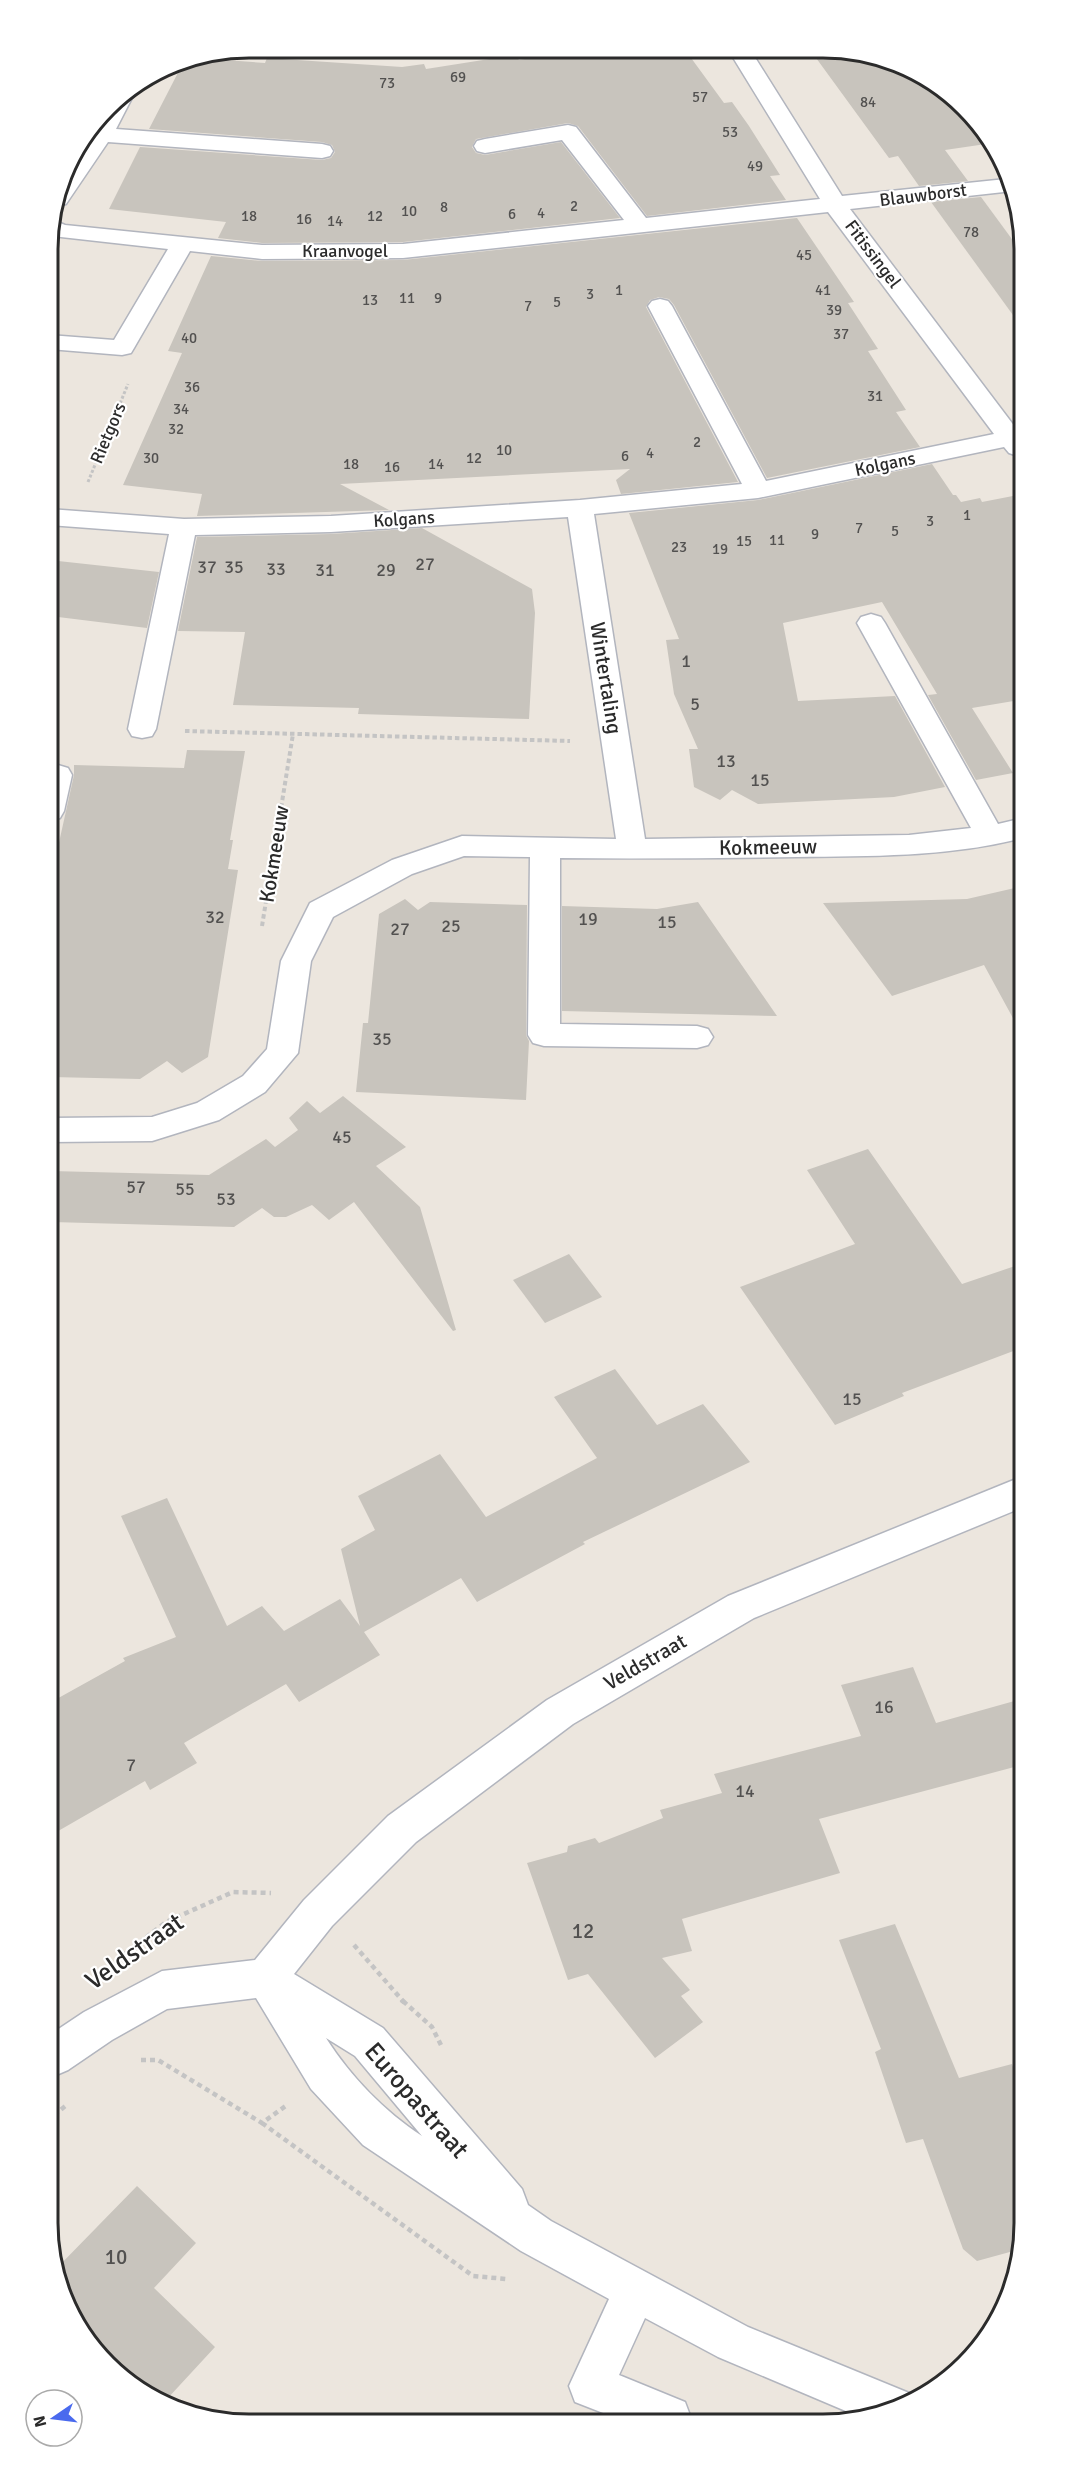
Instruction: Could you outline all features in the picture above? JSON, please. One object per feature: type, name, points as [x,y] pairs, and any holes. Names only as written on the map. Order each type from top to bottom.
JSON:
[{"type":"street","name":"Fitissingel","points":[[744,58],[836,206],[1013,440]]},
{"type":"street","points":[[72,178],[109,121]]},
{"type":"street","points":[[484,146],[568,132],[641,226]]},
{"type":"street","points":[[102,135],[322,151]]},
{"type":"street","name":"Blauwborst","points":[[836,206],[1002,186]]},
{"type":"street","name":"Kraanvogel","points":[[60,231],[262,252],[403,251],[836,206]]},
{"type":"street","points":[[59,343],[122,348],[183,243]]},
{"type":"street","points":[[660,306],[758,490]]},
{"type":"street","name":"Kolgans","points":[[61,518],[184,527],[331,524],[580,508],[758,490],[1013,443]]},
{"type":"street","name":"Wintertaling","points":[[580,508],[632,849]]},
{"type":"street","points":[[142,729],[184,527]]},
{"type":"street","points":[[871,623],[990,836]]},
{"type":"street","name":"Kokmeeuw","points":[[59,1130],[152,1129],[208,1112],[254,1084],[282,1053],[296,961],[321,910],[402,867],[462,846],[632,849],[909,845],[990,836],[1013,830]]},
{"type":"street","points":[[546,847],[544,1035],[697,1037]]},
{"type":"street","name":"Veldstraat","points":[[58,2052],[98,2026],[162,1990],[266,1978],[318,1913],[402,1829],[560,1712],[741,1607],[1013,1495]]},
{"type":"street","name":"Europastraat","points":[[266,1978],[326,2075],[378,2131],[536,2236],[733,2342],[881,2404]]},
{"type":"street","name":"Europastraat","points":[[266,1978],[369,2042],[536,2236]]},
{"type":"street","points":[[636,2290],[591,2386],[659,2414]]},
{"type":"path","name":"Rietgors","points":[[61,518],[134,370],[122,348]]},
{"type":"path","points":[[142,729],[616,742]]},
{"type":"path","name":"Kokmeeuw","points":[[293,734],[262,926],[296,961]]},
{"type":"path","name":"Veldstraat","points":[[119,1958],[166,1922],[233,1892],[284,1893],[318,1913]]},
{"type":"building","points":[[267,58],[402,67],[424,64],[426,69],[496,58],[517,58],[519,60],[531,58],[691,58],[724,103],[732,102],[749,126],[780,175],[770,176],[786,200],[647,216],[578,126],[568,123],[476,139],[472,147],[476,153],[485,155],[561,142],[620,218],[403,242],[262,243],[218,238],[226,222],[109,209],[140,147],[322,160],[331,158],[335,152],[332,145],[322,142],[149,129],[178,72],[225,60],[265,63]]},
{"type":"building","points":[[816,58],[860,62],[907,78],[939,98],[958,114],[982,145],[945,150],[968,181],[919,186],[898,156],[889,158]]},
{"type":"building","points":[[981,197],[1013,240],[1013,315],[931,202]]},
{"type":"building","points":[[797,218],[854,302],[848,303],[878,349],[868,351],[906,410],[896,412],[920,447],[767,478],[674,305],[669,299],[659,297],[650,300],[646,307],[738,482],[621,494],[616,480],[630,469],[340,484],[389,510],[197,516],[202,494],[123,485],[182,353],[168,351],[211,256],[262,261],[403,260]]},
{"type":"building","points":[[932,464],[953,495],[956,495],[961,502],[980,498],[982,502],[1013,496],[1013,701],[972,708],[1013,773],[976,780],[928,695],[937,694],[882,602],[783,623],[798,701],[895,696],[945,787],[894,797],[758,804],[732,790],[720,800],[694,787],[689,749],[698,749],[674,694],[666,640],[679,639],[629,513],[758,500]]},
{"type":"building","points":[[422,528],[532,589],[535,613],[529,719],[358,714],[359,708],[233,705],[245,632],[178,631],[197,537],[331,534]]},
{"type":"building","points":[[59,561],[159,572],[147,628],[59,617]]},
{"type":"building","points":[[187,750],[245,751],[230,840],[233,840],[228,869],[238,870],[208,1057],[182,1073],[167,1061],[140,1079],[59,1077],[59,844],[74,775],[74,765],[184,768]]},
{"type":"building","points":[[1013,888],[1013,1018],[984,965],[892,996],[823,903],[967,899]]},
{"type":"building","points":[[405,899],[418,910],[430,902],[527,905],[526,1035],[529,1041],[526,1100],[356,1092],[363,1023],[368,1023],[379,914]]},
{"type":"building","points":[[698,902],[777,1016],[562,1011],[562,906],[657,909]]},
{"type":"building","points":[[343,1096],[406,1147],[376,1166],[420,1207],[456,1330],[453,1331],[354,1202],[329,1220],[312,1205],[286,1217],[274,1217],[262,1208],[234,1227],[59,1222],[59,1171],[209,1175],[266,1139],[275,1147],[298,1130],[289,1118],[307,1101],[320,1113]]},
{"type":"building","points":[[868,1149],[962,1284],[1013,1267],[1013,1351],[902,1393],[904,1396],[835,1425],[740,1287],[855,1244],[807,1170]]},
{"type":"building","points":[[569,1254],[602,1297],[545,1323],[513,1280]]},
{"type":"building","points":[[615,1369],[657,1425],[703,1404],[750,1462],[583,1542],[585,1544],[477,1602],[461,1578],[364,1632],[380,1655],[299,1702],[286,1684],[184,1743],[197,1763],[150,1790],[145,1781],[58,1831],[58,1698],[125,1661],[123,1658],[176,1637],[121,1516],[167,1498],[227,1626],[262,1606],[284,1631],[340,1599],[360,1626],[341,1549],[375,1530],[358,1496],[440,1454],[486,1517],[597,1458],[554,1397]]},
{"type":"building","points":[[913,1667],[936,1723],[1013,1702],[1013,1767],[819,1819],[840,1873],[682,1919],[692,1951],[662,1958],[690,1990],[681,1996],[703,2022],[655,2058],[588,1974],[568,1980],[527,1863],[567,1852],[568,1846],[595,1838],[599,1843],[663,1818],[660,1810],[722,1793],[714,1774],[861,1736],[841,1685]]},
{"type":"building","points":[[895,1924],[959,2078],[1012,2064],[1013,2235],[1011,2252],[977,2261],[963,2249],[923,2139],[906,2143],[875,2052],[881,2049],[839,1940]]},
{"type":"building","points":[[137,2186],[196,2243],[154,2288],[215,2347],[170,2396],[165,2394],[124,2366],[91,2329],[73,2296],[63,2262]]}]
